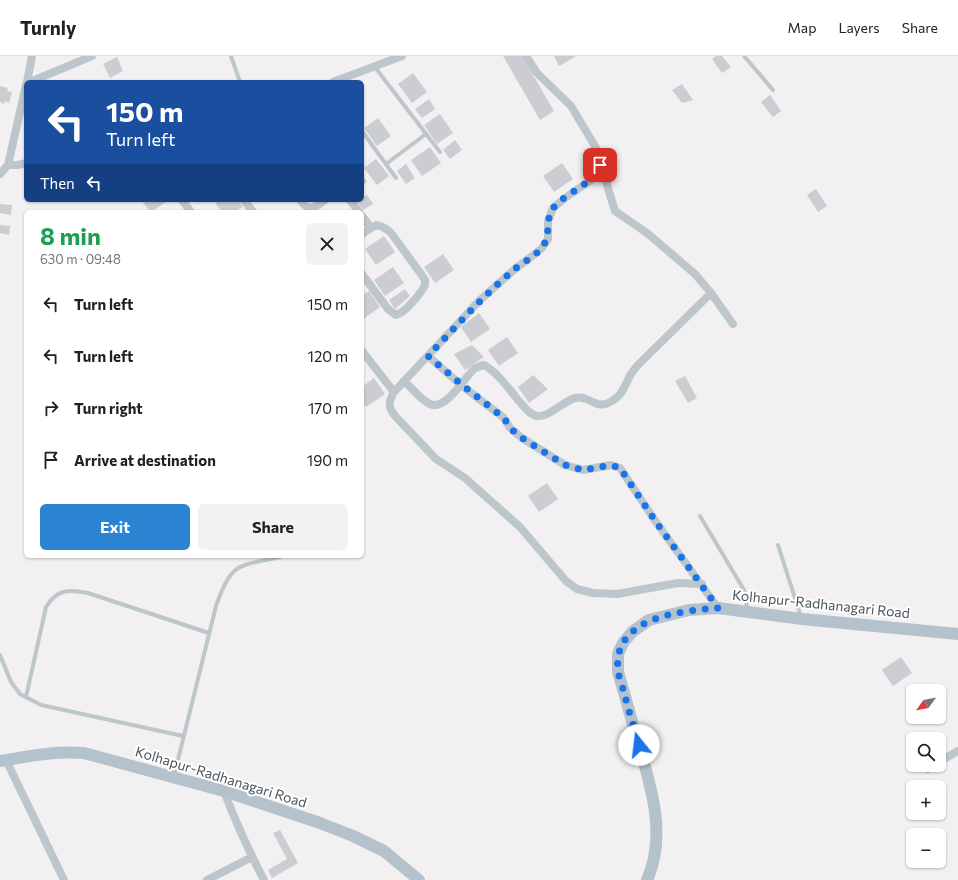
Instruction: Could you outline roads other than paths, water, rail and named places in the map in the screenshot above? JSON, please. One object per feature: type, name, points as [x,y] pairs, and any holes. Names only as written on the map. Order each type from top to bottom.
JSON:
[{"type":"main road","name":"Kolhapur-Radhanagari Road","points":[[647,880],[652,870],[654,859],[656,829],[652,790],[618,672],[618,654],[623,643],[632,632],[649,620],[689,610],[718,608],[802,619],[958,634]]},
{"type":"main road","name":"Kolhapur-Radhanagari Road","points":[[3,760],[62,752],[84,753],[224,790],[353,836],[384,851],[419,880]]},
{"type":"street","points":[[28,80],[32,56]]},
{"type":"street","points":[[33,80],[92,56]]},
{"type":"street","points":[[338,80],[402,56]]},
{"type":"street","points":[[526,56],[537,73],[571,106],[596,148],[600,165],[616,211],[647,234],[695,274],[711,293],[733,324]]},
{"type":"street","points":[[0,174],[8,165],[24,95]]},
{"type":"street","points":[[8,165],[24,164]]},
{"type":"street","points":[[600,165],[597,173],[591,180],[553,208],[548,221],[548,239],[542,248],[516,268],[479,301],[394,392],[389,406],[396,417],[436,459],[464,478],[520,527],[566,581],[576,589],[593,593],[616,594],[678,583],[702,584]]},
{"type":"street","points":[[302,202],[307,207],[311,208],[316,207],[322,202]]},
{"type":"street","points":[[364,219],[371,228]]},
{"type":"street","points":[[364,233],[376,225],[381,226],[391,233],[425,280],[425,285],[409,306],[396,315],[388,309],[364,277]]},
{"type":"street","points":[[404,381],[428,403],[438,405],[447,399],[473,370],[484,365],[497,376],[527,410],[536,416],[542,416],[550,413],[574,398],[580,397],[588,399],[595,404],[600,405],[612,402],[622,392],[632,373],[639,364],[711,293]]},
{"type":"street","points":[[364,354],[394,392]]},
{"type":"street","points":[[428,356],[504,418],[510,428],[522,438],[565,465],[583,470],[611,465],[620,468],[656,522],[718,608]]},
{"type":"street","points":[[946,758],[958,751]]},
{"type":"street","points":[[3,760],[64,880]]},
{"type":"street","points":[[224,790],[234,818],[264,880]]},
{"type":"street","points":[[207,880],[252,857]]},
{"type":"lane","points":[[231,56],[239,80]]},
{"type":"lane","points":[[744,56],[774,90]]},
{"type":"lane","points":[[374,66],[440,152]]},
{"type":"lane","points":[[364,134],[396,178]]},
{"type":"lane","points":[[386,164],[426,134]]},
{"type":"lane","points":[[700,516],[744,590],[747,612]]},
{"type":"lane","points":[[778,544],[802,619]]},
{"type":"lane","points":[[174,776],[209,633],[219,596],[224,584],[235,569],[276,558]]},
{"type":"lane","points":[[26,697],[46,607],[51,599],[58,593],[74,590],[88,593],[209,633]]},
{"type":"lane","points":[[0,655],[11,682],[20,694],[41,705],[183,736]]}]
